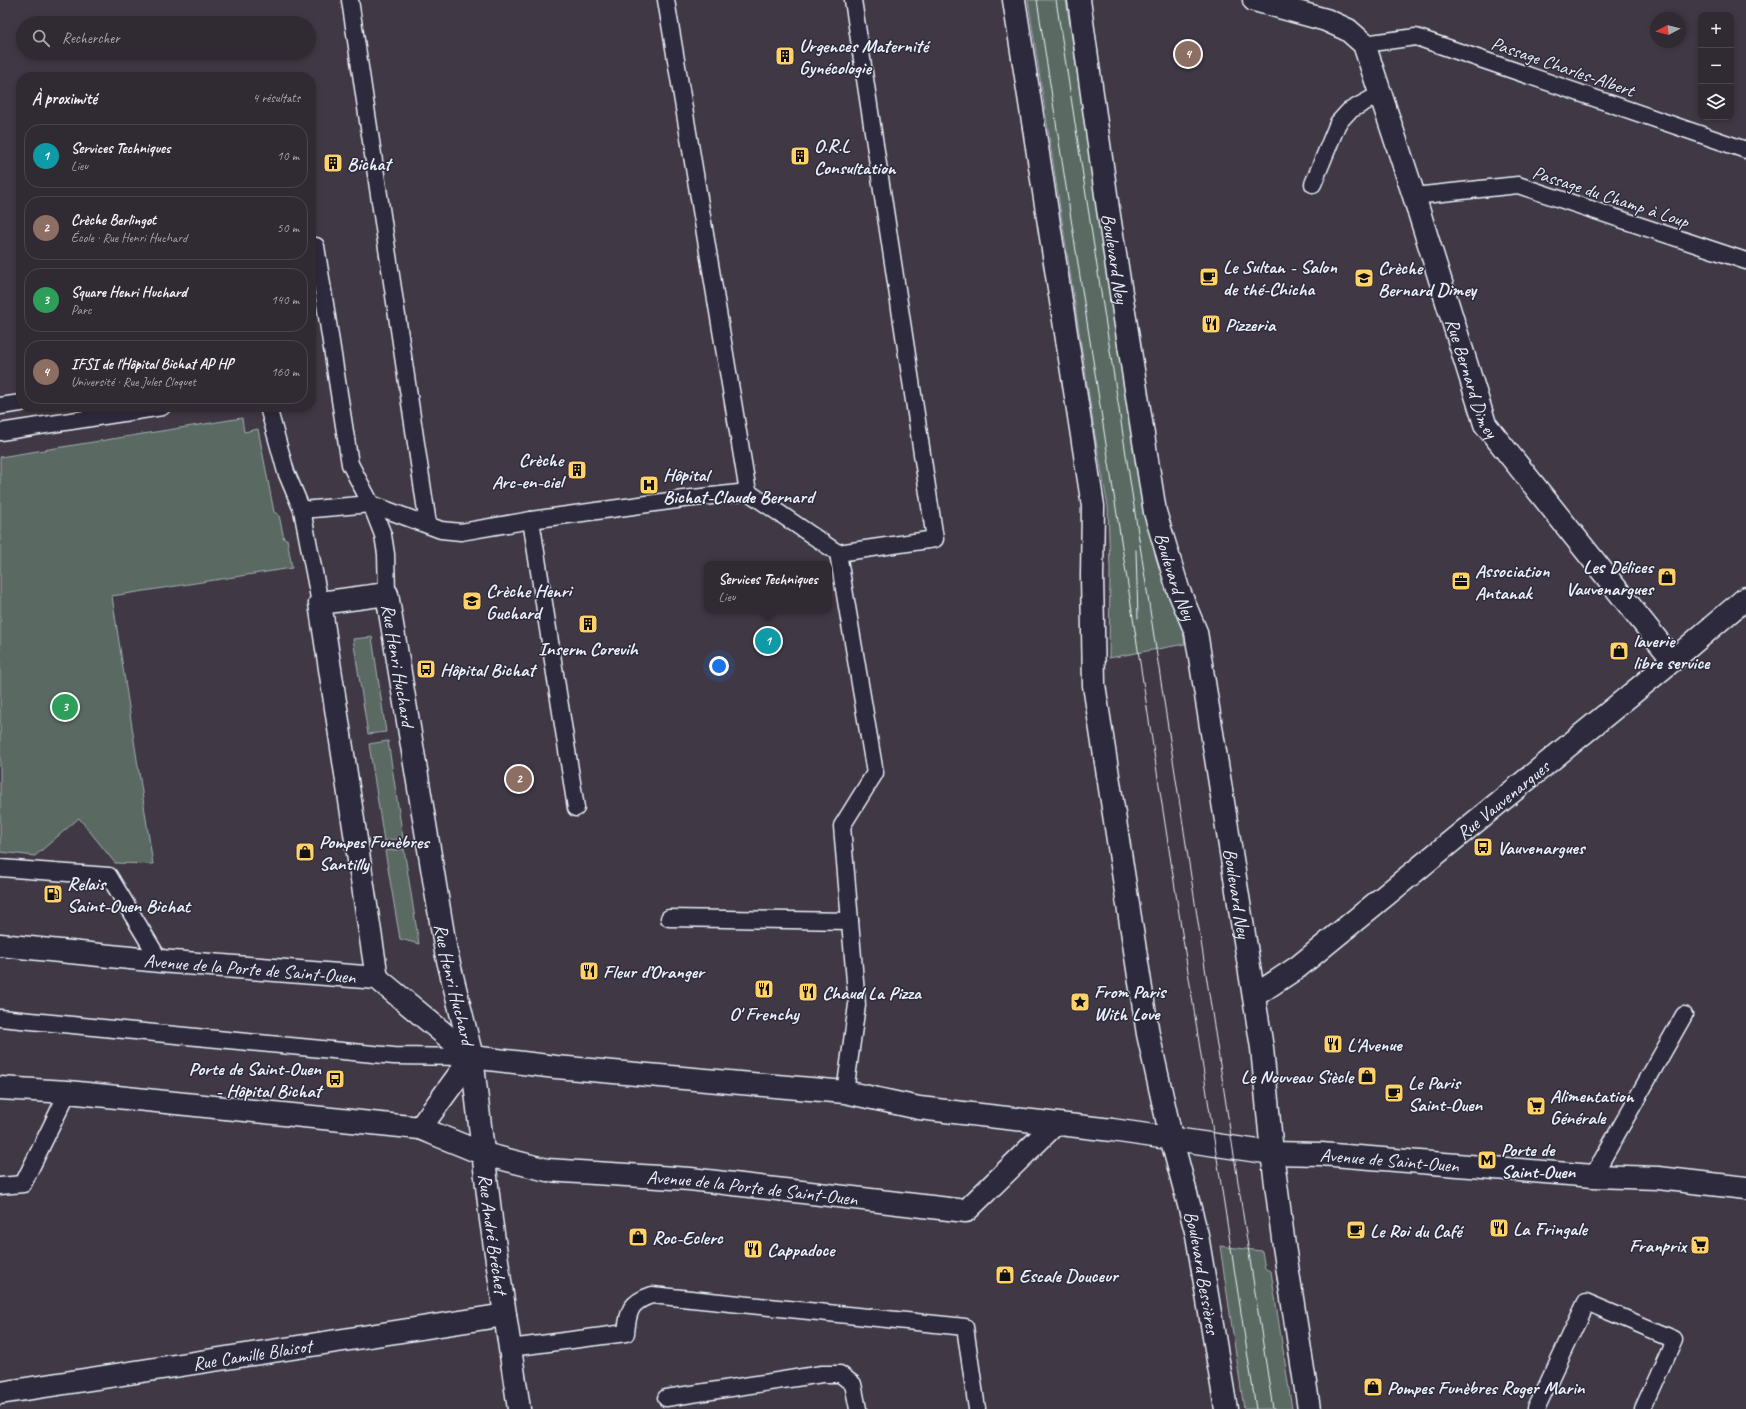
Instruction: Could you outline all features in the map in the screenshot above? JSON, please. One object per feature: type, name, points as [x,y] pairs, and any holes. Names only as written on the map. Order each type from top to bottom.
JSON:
[{"type":"main road","points":[[420,1128],[472,1057],[556,1067],[845,1092],[919,1108],[1171,1137],[1148,1034],[1094,685],[1092,576],[1093,506],[1014,0]]},
{"type":"main road","name":"Boulevard Ney","points":[[1079,0],[1108,209],[1155,512],[1178,589],[1196,632],[1262,1048],[1272,1153]]},
{"type":"main road","points":[[1254,0],[1331,23],[1348,30],[1364,44]]},
{"type":"main road","name":"Rue Bernard Dimey","points":[[1364,44],[1414,196],[1485,424],[1673,660]]},
{"type":"main road","name":"Rue Henri Huchard","points":[[320,603],[387,594],[446,952],[472,1057]]},
{"type":"main road","name":"Rue Vauvenargues","points":[[1254,996],[1298,967],[1673,660],[1746,598]]},
{"type":"main road","points":[[320,603],[377,978]]},
{"type":"main road","name":"Avenue de la Porte de Saint-Ouen","points":[[0,945],[160,961],[377,978],[472,1057]]},
{"type":"main road","name":"Rue André Bréchet","points":[[472,1057],[505,1315],[519,1409]]},
{"type":"main road","name":"Avenue de la Porte de Saint-Ouen","points":[[0,1088],[68,1092],[420,1128],[484,1154],[547,1170],[690,1179],[966,1211],[1055,1124]]},
{"type":"main road","name":"Avenue de Saint-Ouen","points":[[1171,1137],[1272,1153],[1321,1154],[1593,1176],[1658,1178],[1732,1185],[1746,1188]]},
{"type":"main road","name":"Boulevard Bessières","points":[[1171,1137],[1197,1234],[1226,1409]]},
{"type":"main road","points":[[1272,1153],[1284,1246],[1309,1409]]},
{"type":"main road","name":"Rue Camille Blaisot","points":[[0,1393],[505,1315]]},
{"type":"lane","points":[[350,0],[428,524]]},
{"type":"lane","points":[[666,0],[748,492]]},
{"type":"lane","points":[[302,510],[371,504],[441,530],[461,532],[531,520],[684,499],[748,492],[838,553],[935,539],[853,0]]},
{"type":"lane","name":"Passage Charles-Albert","points":[[1364,44],[1416,37],[1746,150]]},
{"type":"lane","points":[[1313,184],[1338,123],[1349,111],[1380,94]]},
{"type":"lane","name":"Passage du Champ à Loup","points":[[1414,196],[1518,185],[1746,262]]},
{"type":"lane","points":[[316,246],[350,464],[371,504],[383,535],[386,554],[387,594]]},
{"type":"lane","points":[[0,406],[16,404]]},
{"type":"lane","points":[[0,432],[130,412]]},
{"type":"lane","points":[[269,412],[286,472],[302,510],[320,603]]},
{"type":"lane","points":[[531,520],[576,808]]},
{"type":"lane","points":[[838,553],[875,773],[842,826],[857,1005],[845,1092]]},
{"type":"lane","points":[[0,868],[109,876],[160,961]]},
{"type":"lane","points":[[669,918],[850,921]]},
{"type":"lane","points":[[1593,1176],[1684,1015]]},
{"type":"lane","points":[[0,1018],[394,1056],[472,1057]]},
{"type":"lane","points":[[0,1186],[22,1184],[68,1092]]},
{"type":"lane","points":[[510,1348],[626,1333],[628,1313],[639,1299],[652,1295],[965,1327],[977,1409]]},
{"type":"lane","points":[[1536,1409],[1586,1302],[1674,1339],[1643,1409]]},
{"type":"lane","points":[[666,1398],[822,1374],[840,1374],[854,1384],[858,1409]]},
{"type":"green space","points":[[1028,0],[1066,0],[1145,509],[1183,633],[1185,644],[1109,658],[1110,570],[1108,507],[1095,435]]},
{"type":"green space","points":[[242,418],[244,432],[258,429],[274,512],[279,515],[284,539],[287,539],[292,568],[112,596],[153,864],[115,863],[79,818],[35,856],[0,852],[0,457]]},
{"type":"green space","points":[[372,637],[386,732],[368,734],[353,639]]},
{"type":"green space","points":[[388,741],[403,838],[384,841],[369,744]]},
{"type":"green space","points":[[404,849],[419,944],[400,939],[385,851]]},
{"type":"green space","points":[[1220,1246],[1262,1251],[1265,1269],[1271,1271],[1292,1409],[1244,1409]]},
{"type":"tram line","points":[[1037,0],[1256,1409]]},
{"type":"tram line","points":[[1056,0],[1273,1409]]},
{"type":"tram line","points":[[1136,550],[1138,618]]},
{"type":"place","name":"IFSI de l'Hôpital Bichat AP HP","points":[[1188,54]]},
{"type":"place","name":"Urgences Maternité Gynécologie","points":[[785,56]]},
{"type":"place","name":"O.R.L Consultation","points":[[800,156]]},
{"type":"place","name":"Bichat","points":[[333,163]]},
{"type":"place","name":"Le Sultan - Salon de thé-Chicha","points":[[1209,277]]},
{"type":"place","name":"Crèche Bernard Dimey","points":[[1364,278]]},
{"type":"place","name":"Pizzeria","points":[[1211,324]]},
{"type":"place","name":"Crèche Arc-en-ciel","points":[[577,470]]},
{"type":"place","name":"Hôpital Bichat-Claude Bernard","points":[[649,485]]},
{"type":"place","name":"Les Délices Vauvenargues","points":[[1667,577]]},
{"type":"place","name":"Association Antanak","points":[[1461,581]]},
{"type":"place","name":"Crèche Henri Guchard","points":[[472,601]]},
{"type":"place","name":"Inserm Corevih","points":[[588,624]]},
{"type":"place","name":"Services Techniques","points":[[768,641]]},
{"type":"place","name":"laverie libre service","points":[[1619,651]]},
{"type":"place","name":"Hôpital Bichat","points":[[426,669]]},
{"type":"place","name":"Square Henri Huchard","points":[[65,707]]},
{"type":"place","name":"Crèche Berlingot","points":[[519,779]]},
{"type":"place","name":"Vauvenargues","points":[[1483,847]]},
{"type":"place","name":"Pompes Funèbres Santilly","points":[[305,852]]},
{"type":"place","name":"Relais Saint-Ouen Bichat","points":[[53,894]]},
{"type":"place","name":"Fleur d’Oranger","points":[[589,971]]},
{"type":"place","name":"O' Frenchy","points":[[764,989]]},
{"type":"place","name":"Chaud La Pizza","points":[[808,992]]},
{"type":"place","name":"From Paris With Love","points":[[1080,1002]]},
{"type":"place","name":"L'Avenue","points":[[1333,1044]]},
{"type":"place","name":"Le Nouveau Siècle","points":[[1367,1076]]},
{"type":"place","name":"Porte de Saint-Ouen - Hôpital Bichat","points":[[335,1079]]},
{"type":"place","name":"Le Paris Saint-Ouen","points":[[1394,1093]]},
{"type":"place","name":"Alimentation Générale","points":[[1536,1106]]},
{"type":"place","name":"Porte de Saint-Ouen","points":[[1487,1160]]},
{"type":"place","name":"La Fringale","points":[[1499,1228]]},
{"type":"place","name":"Le Roi du Café","points":[[1356,1230]]},
{"type":"place","name":"Roc-Eclerc","points":[[638,1237]]},
{"type":"place","name":"Franprix","points":[[1700,1245]]},
{"type":"place","name":"Cappadoce","points":[[753,1249]]},
{"type":"place","name":"Escale Douceur","points":[[1005,1275]]},
{"type":"place","name":"Pompes Funèbres Roger Marin","points":[[1373,1387]]}]
